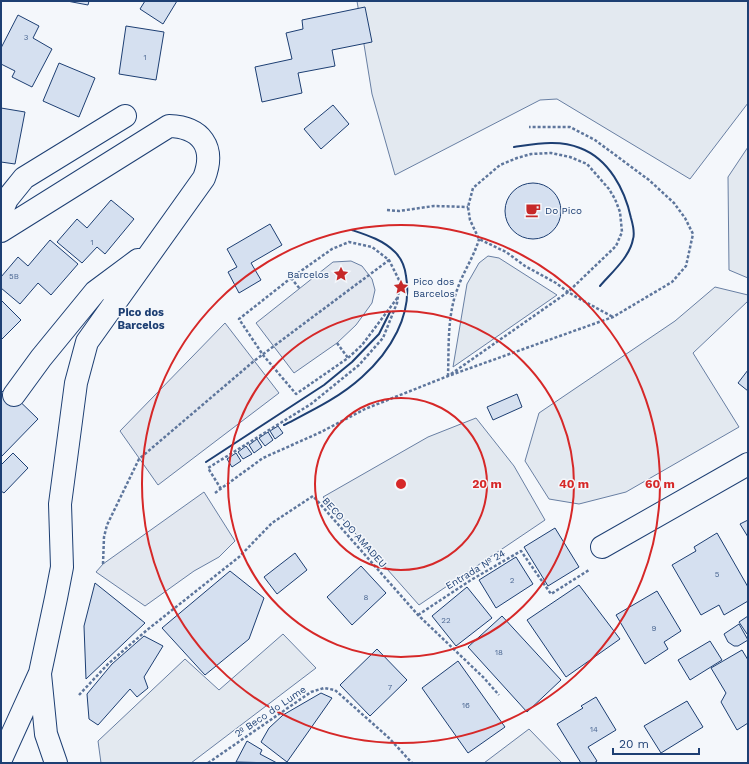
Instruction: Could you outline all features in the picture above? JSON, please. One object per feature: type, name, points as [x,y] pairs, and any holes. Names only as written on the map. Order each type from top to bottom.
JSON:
[{"type":"street","points":[[1,759],[40,673],[62,566],[60,504],[76,383],[87,342],[204,178],[208,167],[209,156],[206,145],[195,131],[183,126],[169,126],[4,229],[1,213],[7,199],[24,178],[125,116]]},
{"type":"street","points":[[14,395],[95,292],[154,248]]},
{"type":"street","points":[[602,547],[748,464]]},
{"type":"street","points":[[40,673],[46,734],[56,763]]},
{"type":"path","points":[[215,493],[263,458],[321,432],[364,409],[448,376],[613,317],[672,282],[686,266],[693,234],[685,218],[674,203],[649,180],[595,140],[570,127],[529,127]]},
{"type":"path","points":[[448,376],[568,292],[616,246],[622,232],[620,212],[615,199],[609,189],[588,164],[570,156],[551,153],[531,154],[517,158],[500,165],[473,188],[468,207],[470,220],[479,239],[506,252],[525,266],[556,283],[568,292],[613,317]]},
{"type":"path","points":[[387,210],[399,211],[434,206],[468,207]]},
{"type":"path","points":[[448,376],[449,328],[457,290],[475,254],[479,239]]},
{"type":"path","points":[[221,489],[208,468],[311,404],[359,364],[383,338],[397,303],[398,297],[400,282],[389,260],[372,246],[349,242],[332,249],[291,278],[239,319],[263,355],[296,394],[348,358],[362,345],[398,297]]},
{"type":"path","points":[[103,564],[104,537],[107,525],[138,459],[254,361],[389,260]]},
{"type":"path","points":[[291,278],[300,289]]},
{"type":"path","points":[[337,342],[348,358]]},
{"type":"path","name":"BECO DO AMADEU","points":[[79,695],[108,664],[147,630],[239,557],[272,523],[313,496],[418,615],[484,678],[499,696]]},
{"type":"path","name":"Entrada Nº 24","points":[[418,615],[471,580],[521,551],[551,594],[589,570]]},
{"type":"path","name":"2º Beco do Lume","points":[[208,763],[311,692],[324,688],[335,690],[389,738],[412,763]]},
{"type":"shaded area","points":[[357,1],[748,1],[748,103],[690,179],[557,99],[540,100],[395,175],[372,94]]},
{"type":"shaded area","points":[[748,147],[748,278],[729,270],[728,177]]},
{"type":"shaded area","points":[[488,256],[499,258],[557,295],[453,367],[467,284],[479,263]]},
{"type":"shaded area","points":[[351,261],[362,266],[372,279],[375,290],[372,303],[356,325],[337,343],[294,373],[256,323],[333,262]]},
{"type":"shaded area","points":[[715,287],[748,295],[748,301],[693,353],[739,427],[626,492],[579,504],[549,499],[525,461],[539,413],[675,321]]},
{"type":"shaded area","points":[[225,323],[279,393],[158,485],[120,431]]},
{"type":"shaded area","points":[[476,418],[514,466],[545,520],[419,605],[323,497],[428,437]]},
{"type":"shaded area","points":[[204,492],[235,541],[219,557],[194,571],[145,606],[96,572],[103,564]]},
{"type":"shaded area","points":[[283,634],[316,668],[191,763],[101,763],[98,741],[185,659],[219,690]]},
{"type":"shaded area","points":[[529,729],[562,763],[484,763]]},
{"type":"building","points":[[67,1],[89,1],[88,5]]},
{"type":"building","points":[[145,1],[177,1],[163,24],[140,9]]},
{"type":"building","points":[[365,7],[372,42],[332,50],[335,66],[298,73],[302,93],[262,102],[255,67],[292,59],[286,33],[303,29],[302,20]]},
{"type":"building","points":[[18,15],[39,26],[33,38],[52,49],[32,87],[12,77],[15,71],[1,64],[1,48]]},
{"type":"building","points":[[126,26],[164,32],[156,80],[119,74]]},
{"type":"building","points":[[59,63],[95,78],[79,117],[43,101]]},
{"type":"building","points":[[333,105],[349,124],[321,149],[304,129]]},
{"type":"building","points":[[1,108],[25,112],[15,164],[1,162]]},
{"type":"building","name":"Do Pico","points":[[533,183],[544,185],[553,191],[559,200],[561,211],[559,222],[553,231],[544,237],[533,239],[522,237],[513,231],[507,222],[505,211],[507,200],[513,191],[522,185]]},
{"type":"building","points":[[111,200],[134,219],[105,254],[97,247],[82,263],[57,242],[77,219],[87,228]]},
{"type":"building","points":[[270,224],[282,245],[251,263],[261,280],[239,293],[228,272],[237,267],[227,249]]},
{"type":"building","points":[[50,240],[78,264],[51,295],[38,283],[20,304],[1,288],[1,277],[18,257],[28,266]]},
{"type":"building","points":[[1,300],[21,320],[1,340]]},
{"type":"building","points":[[748,370],[748,391],[738,383]]},
{"type":"building","points":[[6,388],[38,419],[1,457],[1,393]]},
{"type":"building","points":[[517,394],[522,407],[493,420],[487,407]]},
{"type":"building","points":[[278,426],[283,433],[275,439],[270,431]]},
{"type":"building","points":[[268,432],[273,440],[265,446],[259,438]]},
{"type":"building","points":[[257,439],[262,447],[254,453],[249,445]]},
{"type":"building","points":[[246,446],[252,454],[243,459],[238,452]]},
{"type":"building","points":[[13,453],[28,468],[4,493],[1,491],[1,465]]},
{"type":"building","points":[[236,453],[241,461],[232,467],[227,459]]},
{"type":"building","points":[[748,520],[748,537],[740,524]]},
{"type":"building","points":[[555,528],[579,567],[548,586],[524,547]]},
{"type":"building","points":[[717,533],[748,587],[748,601],[724,615],[719,605],[701,615],[672,565],[696,551],[694,547]]},
{"type":"building","points":[[295,553],[307,570],[277,594],[264,577]]},
{"type":"building","points":[[516,557],[533,584],[496,608],[479,580]]},
{"type":"building","points":[[361,566],[386,593],[352,625],[327,597]]},
{"type":"building","points":[[230,571],[264,598],[249,639],[205,675],[162,628]]},
{"type":"building","points":[[95,583],[145,623],[86,679],[84,626]]},
{"type":"building","points":[[579,585],[620,639],[566,677],[527,620]]},
{"type":"building","points":[[467,587],[492,618],[456,646],[432,616]]},
{"type":"building","points":[[657,591],[681,631],[664,642],[668,649],[645,664],[616,615]]},
{"type":"building","points":[[502,616],[561,680],[527,712],[468,647]]},
{"type":"building","points":[[748,616],[748,633],[747,634],[739,622]]},
{"type":"building","points":[[739,624],[748,640],[738,646],[734,646],[728,642],[724,634]]},
{"type":"building","points":[[144,636],[163,646],[144,677],[148,688],[137,697],[130,689],[98,725],[89,719],[87,694],[112,664]]},
{"type":"building","points":[[710,641],[722,660],[690,680],[678,660]]},
{"type":"building","points":[[377,649],[407,680],[370,716],[340,685]]},
{"type":"building","points":[[742,650],[748,660],[748,723],[737,730],[721,702],[726,693],[711,668]]},
{"type":"building","points":[[458,661],[505,727],[468,753],[422,688]]},
{"type":"building","points":[[321,693],[332,698],[287,762],[261,742],[269,728],[283,715]]},
{"type":"building","points":[[596,697],[616,730],[588,747],[597,761],[594,763],[581,763],[557,724],[583,708],[581,706]]},
{"type":"building","points":[[687,701],[703,727],[661,753],[644,726]]},
{"type":"building","points":[[247,741],[262,750],[260,754],[277,763],[236,762]]},
{"type":"wall","points":[[514,147],[547,143],[572,145],[590,153],[599,160],[620,186],[628,207],[634,237],[624,258],[600,286]]},
{"type":"wall","points":[[284,425],[334,398],[362,377],[382,356],[403,319],[407,291],[404,266],[401,260],[397,254],[385,244],[375,238],[352,230]]},
{"type":"wall","points":[[206,462],[324,385],[352,362],[379,334],[390,312]]},
{"type":"place","name":"Do Pico","points":[[533,210]]},
{"type":"place","name":"Barcelos","points":[[341,274]]},
{"type":"place","name":"Pico dos Barcelos","points":[[401,287]]},
{"type":"district","name":"Pico dos Barcelos","points":[[141,318]]}]
